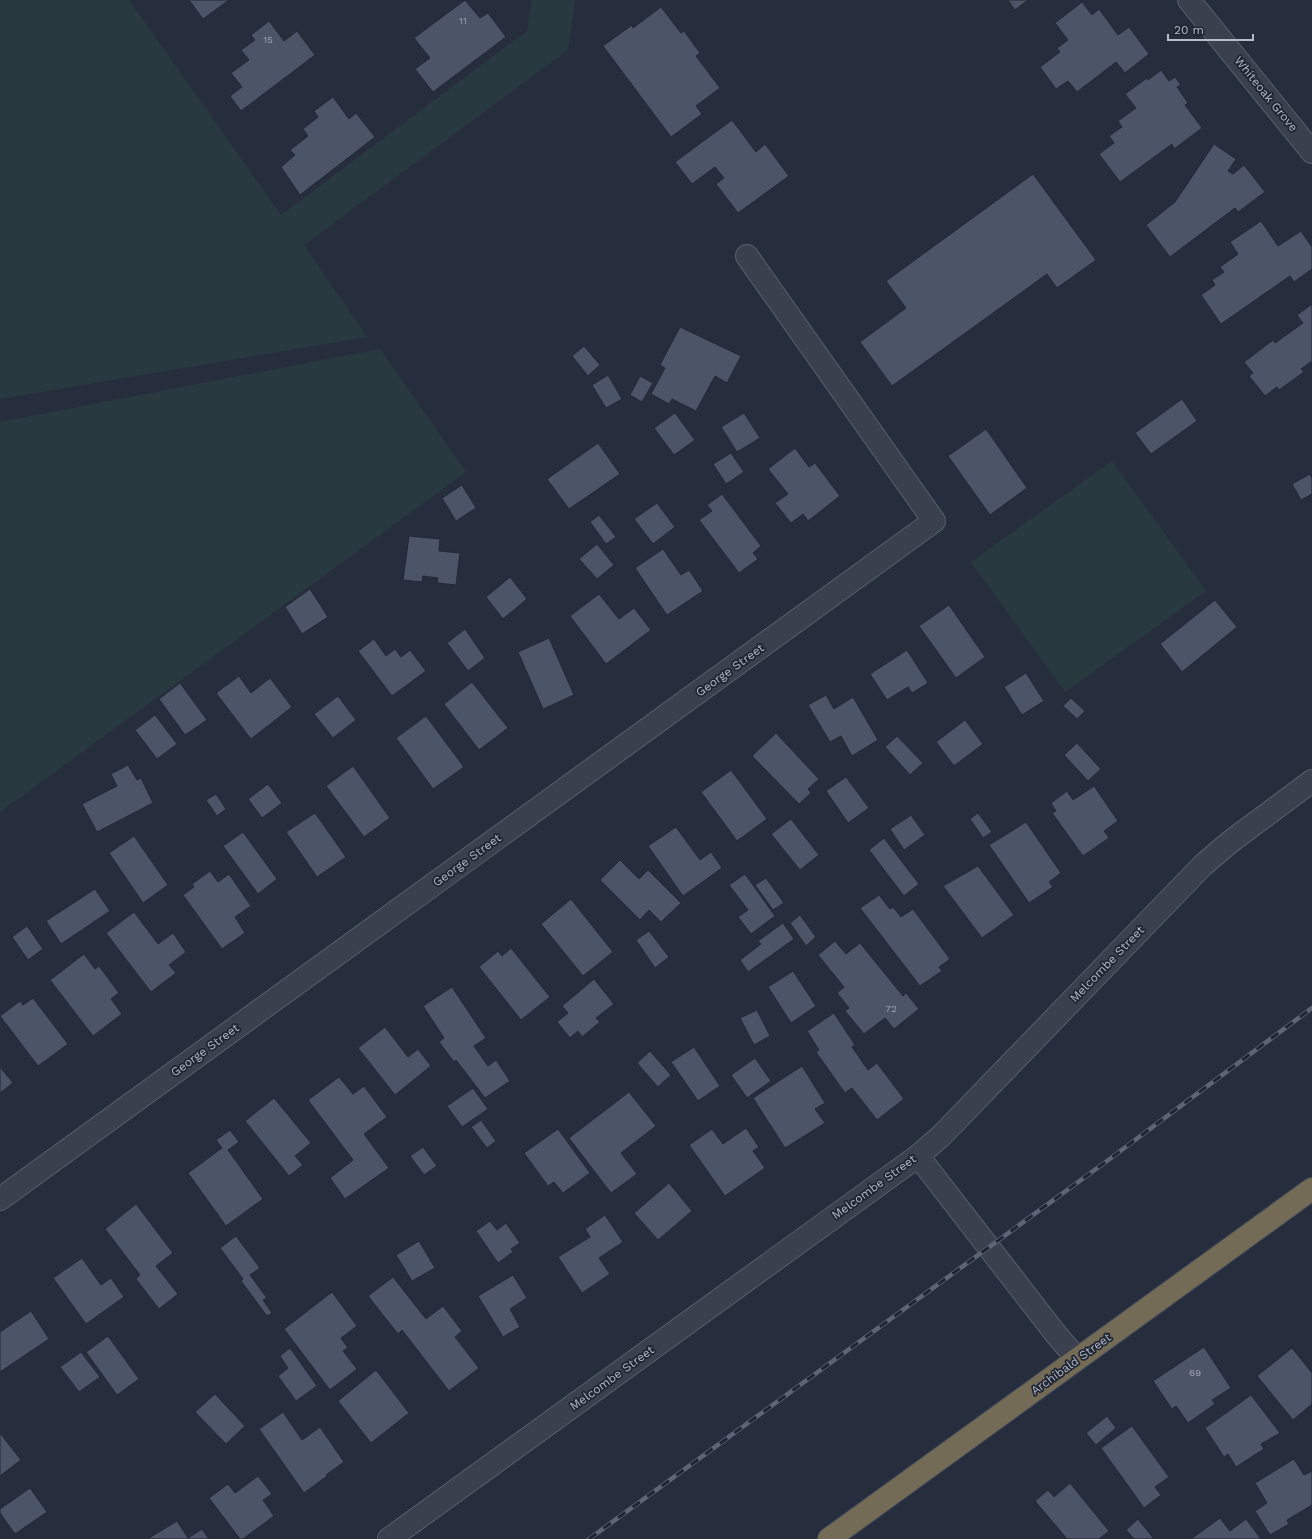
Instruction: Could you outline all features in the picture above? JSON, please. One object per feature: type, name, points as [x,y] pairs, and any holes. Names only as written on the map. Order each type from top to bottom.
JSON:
[{"type":"highway","name":"Archibald Street","points":[[829,1539],[1312,1189]]},
{"type":"street","name":"Whiteoak Grove","points":[[1188,0],[1312,152]]},
{"type":"street","name":"George Street","points":[[0,1199],[934,521],[747,256]]},
{"type":"street","name":"Melcombe Street","points":[[389,1539],[918,1156],[942,1135],[1203,865],[1230,842],[1312,781]]},
{"type":"street","points":[[918,1156],[1055,1333],[1077,1359]]},
{"type":"shaded area","points":[[0,0],[129,0],[281,215],[527,31],[532,0],[575,0],[568,50],[304,245],[367,337],[0,399]]},
{"type":"shaded area","points":[[380,349],[466,472],[0,812],[0,422]]},
{"type":"shaded area","points":[[1112,461],[1206,591],[1065,692],[971,562]]},
{"type":"building","points":[[189,0],[229,0],[203,19]]},
{"type":"building","points":[[465,0],[480,18],[488,13],[506,37],[433,92],[415,69],[430,58],[414,38]]},
{"type":"building","points":[[1008,0],[1028,0],[1015,10]]},
{"type":"building","points":[[1082,2],[1092,15],[1099,9],[1118,35],[1129,27],[1149,54],[1125,73],[1116,62],[1077,92],[1068,81],[1056,89],[1040,67],[1060,52],[1057,48],[1068,40],[1055,23]]},
{"type":"building","points":[[661,7],[681,33],[684,31],[700,53],[696,56],[720,88],[696,106],[702,114],[671,137],[603,46],[632,25],[633,28]]},
{"type":"building","points":[[269,21],[284,41],[297,31],[315,55],[241,111],[230,96],[242,87],[231,73],[249,60],[241,50],[255,40],[251,35]]},
{"type":"building","points":[[1161,70],[1169,81],[1175,77],[1181,85],[1177,87],[1188,103],[1185,105],[1202,128],[1174,149],[1172,144],[1120,182],[1099,154],[1114,143],[1109,136],[1122,127],[1118,121],[1136,108],[1125,94]]},
{"type":"building","points":[[333,97],[349,119],[356,113],[375,137],[300,195],[281,167],[295,155],[290,150],[308,136],[303,129],[318,117],[314,111]]},
{"type":"building","points":[[732,120],[756,152],[765,144],[789,176],[738,213],[716,184],[724,178],[715,167],[692,184],[675,162]]},
{"type":"building","points":[[1214,144],[1236,159],[1228,171],[1233,174],[1244,165],[1265,192],[1238,212],[1235,208],[1170,257],[1146,225],[1175,202]]},
{"type":"building","points":[[1033,174],[1096,260],[1057,288],[1047,274],[892,386],[860,342],[906,308],[886,281]]},
{"type":"building","points":[[1261,221],[1278,246],[1301,231],[1312,247],[1312,269],[1294,282],[1290,276],[1221,324],[1201,295],[1215,285],[1212,280],[1224,272],[1220,267],[1238,254],[1230,242]]},
{"type":"building","points":[[1312,304],[1312,361],[1301,369],[1304,372],[1279,390],[1277,387],[1265,396],[1249,376],[1253,373],[1244,362],[1273,340],[1275,343],[1303,323],[1297,315]]},
{"type":"building","points":[[680,327],[741,356],[727,383],[715,376],[696,411],[672,399],[669,404],[651,394],[665,368],[660,365]]},
{"type":"building","points":[[584,346],[600,365],[588,376],[572,356]]},
{"type":"building","points":[[608,375],[622,399],[606,408],[592,385]]},
{"type":"building","points":[[640,376],[653,383],[642,402],[630,395]]},
{"type":"building","points":[[1182,399],[1197,421],[1151,454],[1135,433]]},
{"type":"building","points":[[675,413],[695,440],[674,455],[654,428]]},
{"type":"building","points":[[744,413],[760,438],[737,452],[721,427]]},
{"type":"building","points":[[986,429],[1027,488],[990,515],[948,456]]},
{"type":"building","points":[[598,443],[620,474],[569,509],[547,479]]},
{"type":"building","points":[[795,448],[809,467],[815,463],[840,496],[808,521],[803,514],[791,523],[775,503],[788,494],[768,469]]},
{"type":"building","points":[[731,453],[744,472],[726,484],[713,464]]},
{"type":"building","points":[[1310,474],[1312,478],[1312,494],[1301,500],[1292,484]]},
{"type":"building","points":[[462,485],[476,508],[456,521],[442,498]]},
{"type":"building","points":[[722,494],[761,546],[753,553],[758,559],[739,573],[699,520],[712,511],[707,505]]},
{"type":"building","points":[[657,503],[675,527],[653,544],[634,519]]},
{"type":"building","points":[[599,515],[616,537],[606,544],[590,522]]},
{"type":"building","points":[[409,536],[440,539],[439,551],[460,553],[456,585],[437,583],[438,578],[423,576],[422,582],[403,580]]},
{"type":"building","points":[[597,544],[614,565],[597,579],[579,559]]},
{"type":"building","points":[[663,549],[681,575],[689,570],[703,591],[667,615],[635,568]]},
{"type":"building","points":[[510,577],[527,599],[503,619],[486,597]]},
{"type":"building","points":[[310,589],[328,617],[302,634],[285,607]]},
{"type":"building","points":[[599,594],[619,619],[634,608],[651,630],[606,664],[570,616]]},
{"type":"building","points":[[1215,600],[1237,627],[1182,672],[1160,644]]},
{"type":"building","points":[[949,605],[985,657],[956,678],[919,626]]},
{"type":"building","points":[[465,629],[485,658],[468,671],[447,643]]},
{"type":"building","points":[[549,638],[574,695],[543,709],[518,652]]},
{"type":"building","points":[[374,639],[386,656],[395,649],[401,657],[410,650],[426,671],[392,696],[358,651]]},
{"type":"building","points":[[907,650],[928,683],[912,693],[908,687],[887,700],[870,674]]},
{"type":"building","points":[[1026,673],[1044,701],[1022,715],[1004,687]]},
{"type":"building","points":[[239,676],[251,693],[270,678],[292,707],[251,739],[216,693]]},
{"type":"building","points":[[472,682],[508,728],[479,750],[444,704]]},
{"type":"building","points":[[180,683],[207,720],[185,735],[159,699]]},
{"type":"building","points":[[826,695],[834,709],[853,697],[878,740],[852,756],[841,736],[830,742],[808,705]]},
{"type":"building","points":[[338,696],[356,720],[333,738],[314,714]]},
{"type":"building","points":[[1071,698],[1085,711],[1077,719],[1063,706]]},
{"type":"building","points":[[155,715],[177,744],[157,759],[135,730]]},
{"type":"building","points":[[426,716],[464,767],[433,789],[396,738]]},
{"type":"building","points":[[965,720],[983,744],[954,766],[936,742]]},
{"type":"building","points":[[776,733],[819,779],[808,789],[811,793],[799,804],[752,756]]},
{"type":"building","points":[[897,736],[923,763],[910,775],[885,747]]},
{"type":"building","points":[[1077,743],[1101,769],[1088,781],[1064,755]]},
{"type":"building","points":[[128,765],[137,780],[141,778],[153,803],[97,832],[82,804],[117,786],[111,774]]},
{"type":"building","points":[[353,766],[390,818],[364,837],[326,786]]},
{"type":"building","points":[[731,770],[767,819],[737,841],[701,792]]},
{"type":"building","points":[[846,777],[869,808],[848,823],[826,791]]},
{"type":"building","points":[[268,784],[282,803],[262,818],[248,799]]},
{"type":"building","points":[[1094,786],[1118,821],[1104,831],[1109,838],[1083,856],[1052,813],[1056,811],[1051,803],[1067,791],[1073,800]]},
{"type":"building","points":[[216,794],[226,809],[217,816],[206,800]]},
{"type":"building","points":[[315,813],[346,857],[317,877],[286,832]]},
{"type":"building","points":[[978,813],[992,832],[983,838],[970,819]]},
{"type":"building","points":[[911,815],[925,835],[904,850],[890,829]]},
{"type":"building","points":[[791,819],[819,855],[800,870],[771,834]]},
{"type":"building","points":[[1026,822],[1061,873],[1049,882],[1053,887],[1029,903],[989,845]]},
{"type":"building","points":[[676,827],[700,860],[711,852],[722,868],[683,896],[648,846]]},
{"type":"building","points":[[243,832],[277,879],[258,894],[223,846]]},
{"type":"building","points":[[134,836],[168,885],[143,903],[109,853]]},
{"type":"building","points":[[884,838],[919,884],[904,896],[869,850]]},
{"type":"building","points":[[620,860],[639,879],[648,870],[681,903],[661,922],[649,910],[640,920],[600,880]]},
{"type":"building","points":[[978,866],[1014,915],[982,938],[943,886]]},
{"type":"building","points":[[210,871],[218,882],[229,874],[251,906],[235,917],[245,933],[222,949],[183,895],[194,887],[192,884]]},
{"type":"building","points":[[745,874],[775,916],[751,934],[738,917],[748,910],[729,885]]},
{"type":"building","points":[[766,878],[784,903],[773,910],[755,885]]},
{"type":"building","points":[[95,889],[110,911],[61,944],[46,921]]},
{"type":"building","points":[[879,895],[890,909],[893,907],[901,917],[913,909],[950,959],[939,967],[942,971],[920,986],[860,908]]},
{"type":"building","points":[[571,899],[613,952],[583,976],[541,924]]},
{"type":"building","points":[[134,912],[158,944],[173,933],[186,952],[169,965],[176,973],[151,992],[106,933]]},
{"type":"building","points":[[800,915],[816,937],[806,946],[790,923]]},
{"type":"building","points":[[783,923],[794,939],[748,972],[740,960],[761,944],[758,941]]},
{"type":"building","points":[[27,926],[43,949],[28,960],[12,937]]},
{"type":"building","points":[[649,931],[669,957],[655,968],[636,940]]},
{"type":"building","points":[[835,941],[846,954],[860,943],[903,996],[906,993],[919,1009],[894,1029],[885,1018],[864,1034],[845,1011],[849,1008],[837,993],[844,987],[818,955]]},
{"type":"building","points":[[511,948],[550,997],[521,1020],[479,967],[498,951],[502,956]]},
{"type":"building","points":[[84,954],[95,969],[99,966],[119,993],[111,999],[122,1014],[93,1036],[50,980]]},
{"type":"building","points":[[793,971],[816,1006],[791,1023],[768,987]]},
{"type":"building","points":[[594,979],[614,1004],[596,1018],[600,1022],[582,1037],[578,1031],[570,1038],[557,1022],[568,1013],[562,1006]]},
{"type":"building","points":[[452,987],[486,1038],[474,1046],[488,1066],[496,1060],[510,1081],[485,1098],[456,1060],[454,1062],[439,1042],[444,1038],[423,1006]]},
{"type":"building","points":[[33,998],[68,1044],[38,1066],[0,1016],[20,1001],[23,1005]]},
{"type":"building","points":[[757,1010],[770,1036],[754,1045],[740,1018]]},
{"type":"building","points":[[834,1013],[855,1045],[852,1047],[868,1070],[877,1063],[904,1099],[877,1120],[852,1088],[845,1093],[816,1052],[819,1050],[807,1031]]},
{"type":"building","points":[[385,1027],[408,1057],[418,1049],[431,1066],[395,1095],[358,1048]]},
{"type":"building","points":[[694,1047],[720,1086],[698,1101],[671,1062]]},
{"type":"building","points":[[650,1051],[671,1075],[658,1087],[637,1063]]},
{"type":"building","points":[[755,1058],[771,1081],[747,1098],[731,1075]]},
{"type":"building","points":[[802,1066],[825,1103],[815,1109],[825,1123],[785,1148],[753,1098]]},
{"type":"building","points":[[0,1067],[13,1083],[0,1093]]},
{"type":"building","points":[[339,1077],[353,1094],[364,1086],[387,1117],[364,1134],[389,1168],[345,1199],[330,1178],[353,1160],[308,1100]]},
{"type":"building","points":[[473,1088],[488,1109],[462,1127],[447,1106]]},
{"type":"building","points":[[629,1092],[656,1126],[621,1153],[637,1174],[611,1193],[569,1138]]},
{"type":"building","points":[[274,1098],[311,1143],[295,1156],[303,1165],[289,1176],[245,1121]]},
{"type":"building","points":[[481,1120],[496,1141],[487,1148],[471,1127]]},
{"type":"building","points":[[746,1128],[759,1147],[753,1151],[765,1168],[725,1196],[689,1145],[712,1129],[723,1144]]},
{"type":"building","points":[[558,1129],[590,1173],[563,1193],[554,1182],[548,1186],[524,1153]]},
{"type":"building","points":[[230,1130],[239,1142],[228,1150],[263,1199],[226,1226],[188,1173],[222,1148],[216,1140]]},
{"type":"building","points":[[423,1147],[437,1166],[424,1175],[410,1156]]},
{"type":"building","points":[[669,1183],[692,1211],[658,1240],[634,1213]]},
{"type":"building","points":[[136,1204],[173,1253],[156,1266],[178,1294],[159,1309],[136,1279],[140,1275],[105,1229]]},
{"type":"building","points":[[605,1215],[623,1242],[599,1258],[610,1274],[582,1293],[558,1257],[590,1237],[585,1229]]},
{"type":"building","points":[[490,1221],[497,1230],[506,1223],[520,1243],[511,1249],[513,1252],[498,1263],[476,1231]]},
{"type":"building","points":[[236,1236],[260,1268],[250,1275],[267,1298],[263,1300],[272,1313],[267,1316],[241,1281],[243,1279],[220,1248]]},
{"type":"building","points":[[419,1241],[435,1268],[412,1281],[396,1255]]},
{"type":"building","points":[[82,1258],[101,1285],[111,1278],[124,1297],[86,1324],[53,1278]]},
{"type":"building","points":[[513,1275],[527,1298],[510,1309],[520,1327],[503,1337],[478,1296]]},
{"type":"building","points":[[393,1277],[426,1319],[443,1306],[462,1331],[455,1337],[479,1368],[449,1391],[402,1330],[398,1334],[368,1296]]},
{"type":"building","points":[[332,1292],[357,1326],[341,1338],[348,1348],[343,1351],[357,1369],[330,1390],[284,1329]]},
{"type":"building","points":[[31,1311],[49,1339],[0,1372],[0,1332]]},
{"type":"building","points":[[108,1336],[139,1379],[117,1395],[86,1352]]},
{"type":"building","points":[[1204,1347],[1231,1388],[1212,1400],[1215,1404],[1188,1423],[1176,1406],[1172,1409],[1153,1381]]},
{"type":"building","points":[[290,1348],[317,1386],[296,1401],[278,1376],[288,1368],[280,1356]]},
{"type":"building","points":[[1292,1348],[1312,1373],[1312,1404],[1293,1420],[1257,1376]]},
{"type":"building","points":[[81,1352],[100,1377],[79,1392],[60,1367]]},
{"type":"building","points":[[376,1370],[409,1413],[371,1443],[338,1401]]},
{"type":"building","points":[[215,1394],[245,1426],[226,1444],[195,1412]]},
{"type":"building","points":[[1251,1395],[1280,1433],[1261,1444],[1264,1449],[1236,1467],[1228,1454],[1224,1457],[1205,1428]]},
{"type":"building","points":[[283,1412],[302,1440],[320,1427],[344,1462],[304,1493],[259,1429]]},
{"type":"building","points":[[1107,1416],[1116,1428],[1096,1445],[1086,1433]]},
{"type":"building","points":[[1132,1426],[1169,1477],[1155,1487],[1161,1495],[1144,1508],[1101,1448]]},
{"type":"building","points":[[0,1433],[21,1460],[0,1476]]},
{"type":"building","points":[[1294,1459],[1304,1475],[1312,1471],[1312,1505],[1287,1520],[1289,1524],[1270,1535],[1255,1511],[1267,1503],[1255,1483]]},
{"type":"building","points":[[258,1476],[272,1494],[263,1500],[274,1516],[243,1539],[240,1539],[209,1498],[228,1484],[235,1493]]},
{"type":"building","points":[[1070,1483],[1109,1531],[1099,1539],[1067,1539],[1035,1501],[1048,1490],[1054,1497]]},
{"type":"building","points":[[30,1488],[47,1512],[15,1534],[0,1513],[0,1509]]},
{"type":"building","points":[[1220,1518],[1230,1531],[1246,1519],[1261,1539],[1191,1539]]},
{"type":"building","points":[[1138,1519],[1154,1539],[1134,1539],[1126,1530]]},
{"type":"building","points":[[177,1521],[188,1538],[202,1529],[209,1539],[149,1538]]},
{"type":"railway","points":[[589,1539],[1107,1161],[1312,1008]]}]
